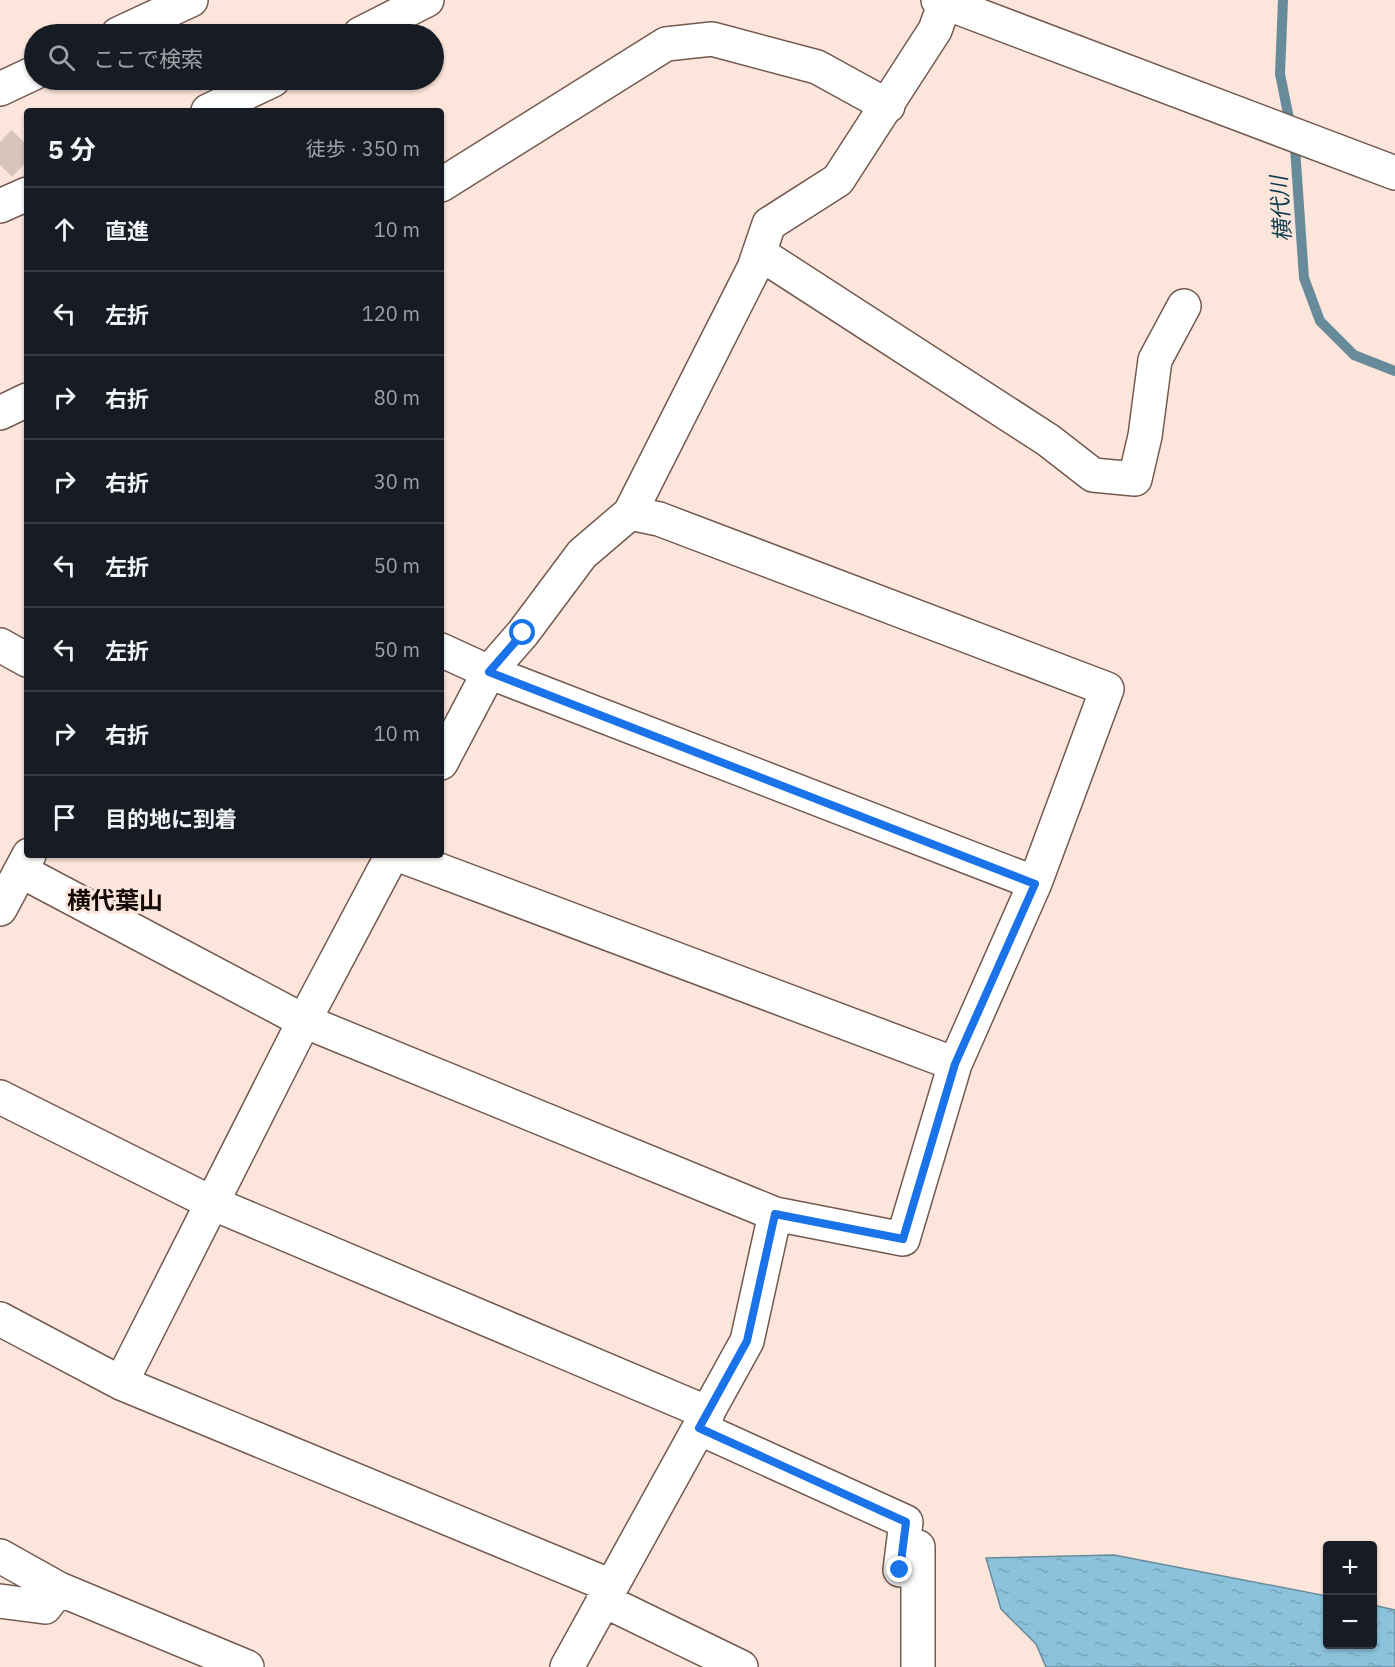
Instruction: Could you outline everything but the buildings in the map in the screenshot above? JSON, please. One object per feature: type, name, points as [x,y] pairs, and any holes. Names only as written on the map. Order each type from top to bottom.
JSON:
[{"type":"main road","points":[[139,24],[191,0]]},
{"type":"main road","points":[[380,24],[427,0]]},
{"type":"main road","points":[[444,757],[489,672],[523,633],[582,554],[630,513],[754,268],[769,224],[838,180],[935,30],[943,1],[1395,173]]},
{"type":"main road","points":[[444,183],[666,44],[712,39],[816,67],[888,105]]},
{"type":"main road","points":[[0,89],[24,78]]},
{"type":"main road","points":[[214,108],[252,90]]},
{"type":"main road","points":[[0,206],[24,195]]},
{"type":"main road","points":[[759,253],[1048,440],[1093,475],[1135,479],[1145,436],[1155,360],[1184,306]]},
{"type":"main road","points":[[0,413],[24,401]]},
{"type":"main road","points":[[0,909],[25,863],[304,1021],[775,1214],[903,1239],[955,1064],[1035,884],[1107,689],[659,519],[630,513]]},
{"type":"main road","points":[[0,645],[24,658]]},
{"type":"main road","points":[[444,651],[489,672],[1035,884]]},
{"type":"main road","points":[[121,1383],[304,1021],[390,858]]},
{"type":"main road","points":[[407,858],[955,1064]]},
{"type":"main road","points":[[0,1096],[212,1203],[703,1420],[906,1522],[918,1667]]},
{"type":"main road","points":[[567,1667],[747,1341],[775,1214]]},
{"type":"main road","points":[[0,1319],[121,1383],[607,1593],[741,1667]]},
{"type":"main road","points":[[0,1556],[59,1588],[247,1667]]},
{"type":"main road","points":[[0,1601],[45,1607],[59,1588]]},
{"type":"water","points":[[1114,1555],[1323,1595],[1323,1649],[1377,1649],[1377,1606],[1395,1610],[1395,1667],[1046,1667],[1036,1644],[1001,1609],[986,1558]]},
{"type":"waterway","name":"横代川","points":[[1283,0],[1280,74],[1295,148],[1304,278],[1320,321],[1354,355],[1395,371]]},
{"type":"tunnel","points":[[0,142],[24,165]]},
{"type":"district","name":"横代葉山","points":[[115,900]]},
{"type":"route","points":[[523,633],[489,672],[1035,884],[955,1064],[903,1239],[775,1214],[747,1341],[699,1428],[906,1522],[900,1570]]}]
